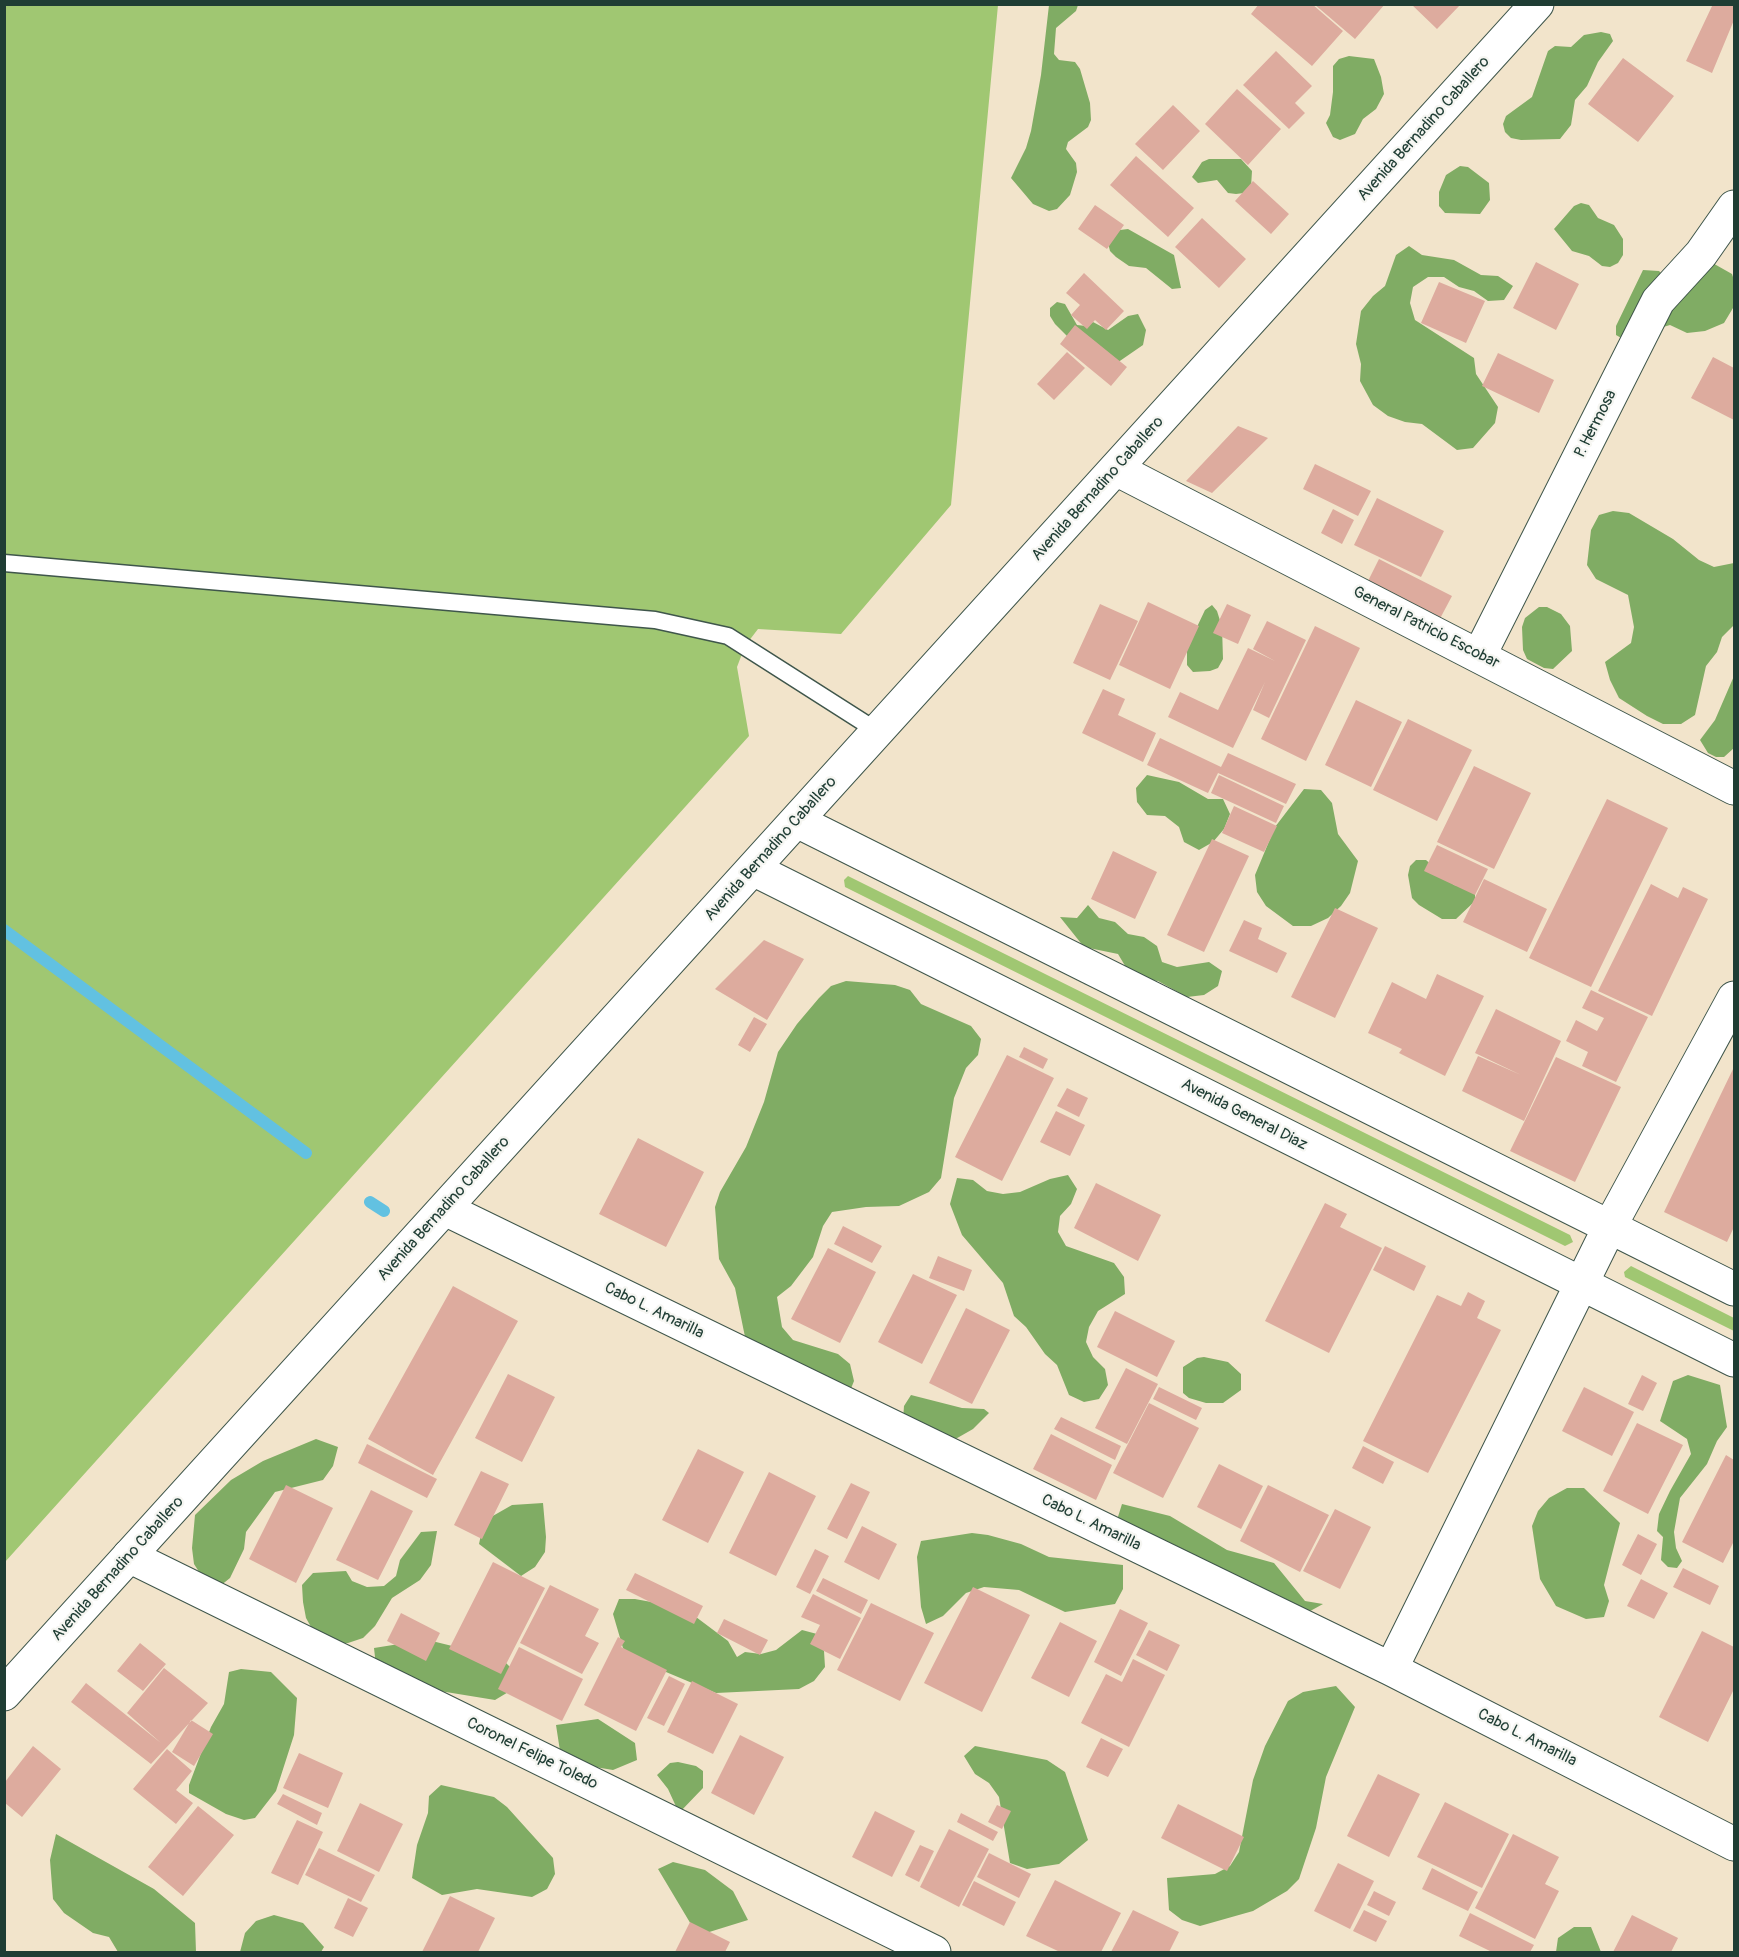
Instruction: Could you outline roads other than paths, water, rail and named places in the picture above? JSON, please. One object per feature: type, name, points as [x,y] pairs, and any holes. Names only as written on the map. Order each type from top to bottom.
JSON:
[{"type":"street","name":"Avenida Bernadino Caballero","points":[[4,1694],[1537,4]]},
{"type":"street","name":"P. Hermosa","points":[[1479,656],[1658,301],[1701,254],[1734,207]]},
{"type":"street","name":"General Patricio Escobar","points":[[1116,469],[1734,788]]},
{"type":"street","points":[[797,821],[1734,1289]]},
{"type":"street","name":"Avenida General Diaz","points":[[753,869],[1734,1360]]},
{"type":"street","points":[[1391,1669],[1610,1226],[1734,998]]},
{"type":"street","name":"Cabo L. Amarilla","points":[[445,1209],[1391,1669],[1734,1844]]},
{"type":"street","name":"Coronel Felipe Toledo","points":[[129,1556],[934,1953]]},
{"type":"lane","points":[[4,563],[655,620],[728,636],[877,732]]},
{"type":"waterway","points":[[4,930],[306,1153]]},
{"type":"waterway","points":[[370,1202],[384,1211]]}]
